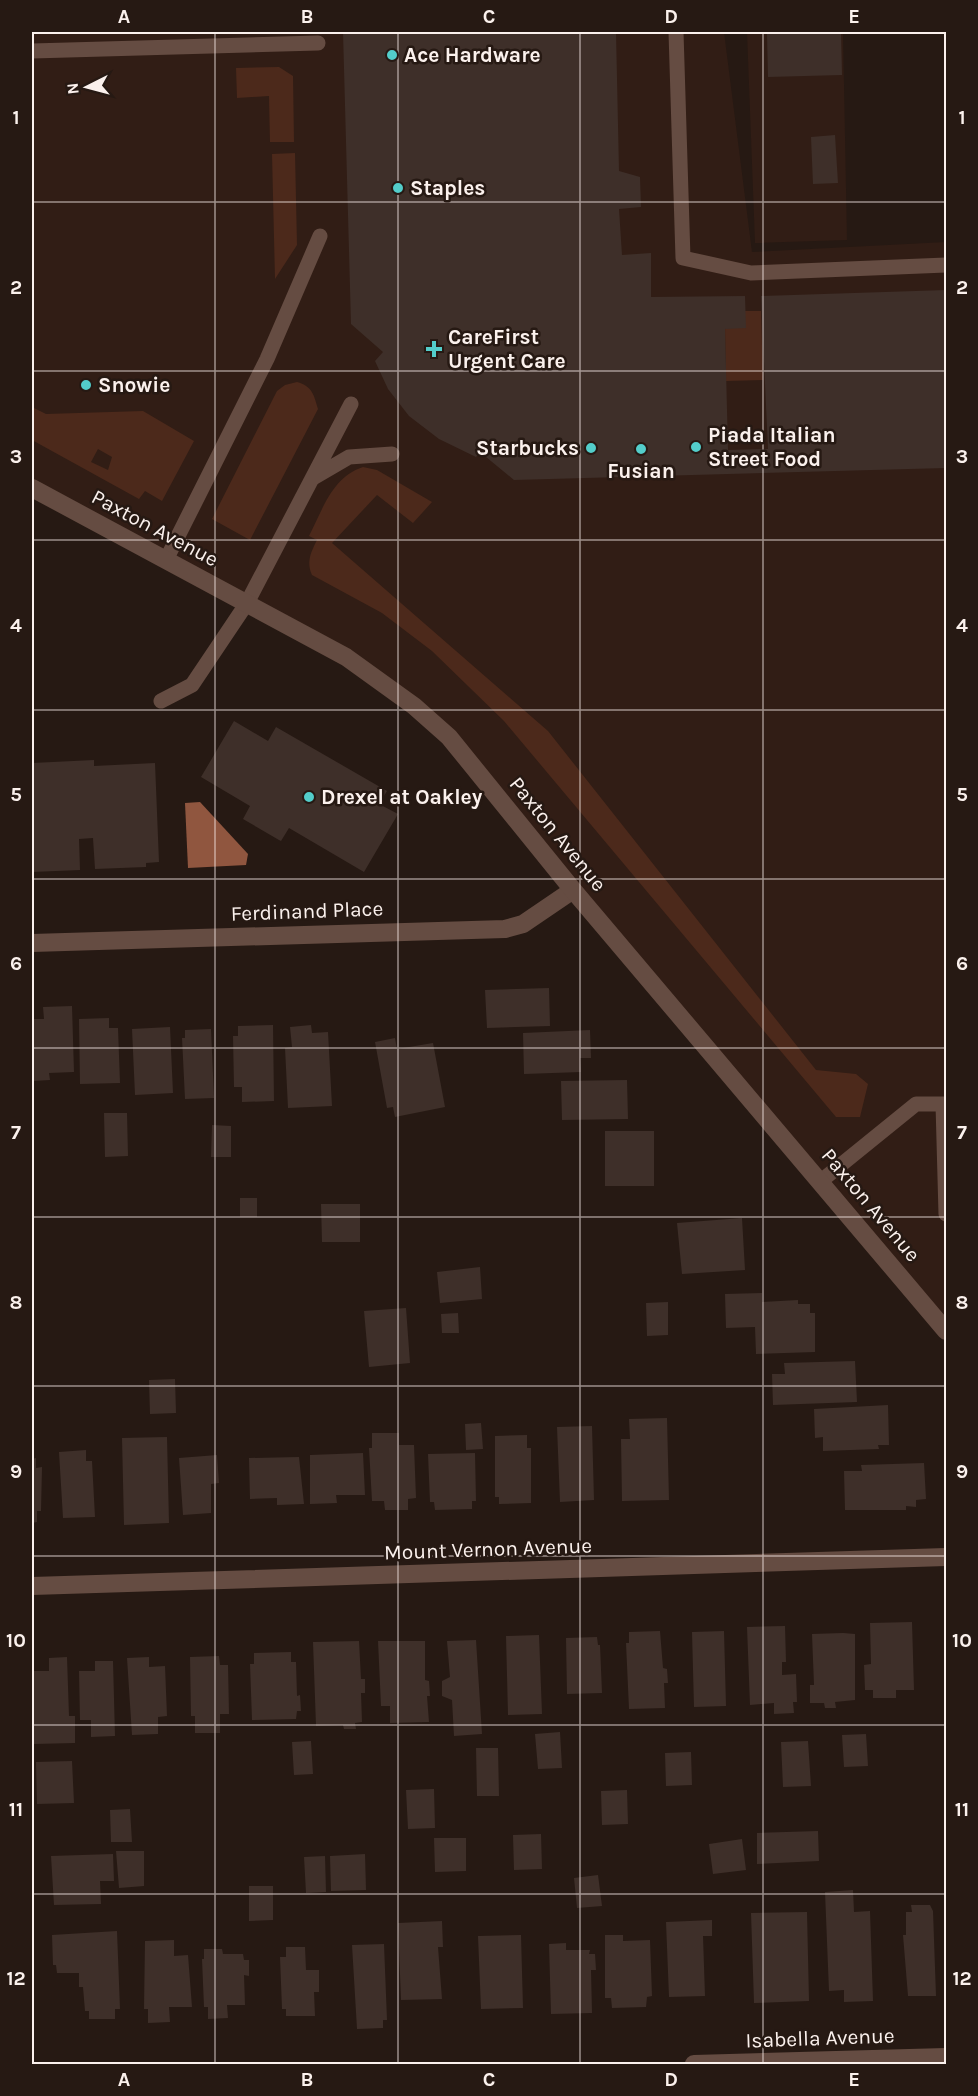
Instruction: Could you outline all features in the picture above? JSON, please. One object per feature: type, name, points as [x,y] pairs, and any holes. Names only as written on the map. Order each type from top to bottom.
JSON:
[{"type":"street","name":"Paxton Avenue","points":[[32,488],[346,657],[414,705],[450,736],[573,890],[946,1331]]},
{"type":"street","name":"Ferdinand Place","points":[[32,943],[505,929],[523,924],[573,890]]},
{"type":"street","name":"Mount Vernon Avenue","points":[[32,1586],[946,1557]]},
{"type":"street","name":"Isabella Avenue","points":[[694,2064],[946,2057]]},
{"type":"lane","points":[[676,32],[682,258],[751,273],[946,266]]},
{"type":"lane","points":[[32,51],[318,43]]},
{"type":"lane","points":[[166,560],[267,359],[320,236]]},
{"type":"lane","points":[[161,701],[192,685],[248,603],[351,404]]},
{"type":"lane","points":[[313,478],[349,457],[392,454]]},
{"type":"lane","points":[[821,1181],[916,1104],[945,1104],[946,1214]]},
{"type":"shaded area","points":[[32,32],[724,32],[752,252],[946,242],[946,1331],[414,706],[32,489]]},
{"type":"shaded area","points":[[747,32],[843,32],[847,240],[755,243]]},
{"type":"shaded area","points":[[279,67],[293,76],[294,142],[270,142],[269,96],[237,98],[236,68]]},
{"type":"shaded area","points":[[295,153],[297,245],[275,279],[272,154]]},
{"type":"shaded area","points":[[745,311],[761,311],[763,380],[726,381],[725,329]]},
{"type":"shaded area","points":[[297,382],[312,392],[318,409],[250,540],[212,519],[277,391],[285,385]]},
{"type":"shaded area","points":[[32,407],[46,414],[143,411],[194,441],[162,501],[145,491],[139,499],[32,440]],"holes":[[[98,449],[112,457],[108,470],[91,462]]]},
{"type":"shaded area","points":[[363,467],[377,470],[432,502],[413,523],[377,495],[332,543],[548,731],[816,1070],[856,1074],[868,1084],[860,1117],[836,1117],[504,721],[432,651],[382,613],[312,575],[309,561],[317,540],[309,536],[336,486],[343,478]]},
{"type":"shaded area","points":[[200,802],[248,854],[246,865],[188,868],[185,803]]},
{"type":"building","points":[[343,32],[616,32],[619,171],[640,177],[641,207],[619,209],[622,255],[651,253],[651,297],[745,296],[746,328],[725,329],[728,450],[768,449],[761,296],[946,290],[946,468],[514,480],[480,452],[476,457],[439,439],[409,416],[388,389],[375,361],[383,352],[351,324]]},
{"type":"building","points":[[841,32],[842,75],[768,77],[767,34]]},
{"type":"building","points":[[835,135],[838,183],[813,184],[811,137]]},
{"type":"building","name":"Drexel at Oakley","points":[[234,721],[268,741],[276,727],[387,791],[379,804],[398,814],[364,872],[289,828],[281,841],[279,840],[243,819],[250,806],[201,777]]},
{"type":"building","points":[[94,760],[94,766],[155,763],[159,862],[146,863],[146,867],[95,869],[93,838],[79,839],[80,870],[32,872],[32,763]]},
{"type":"building","points":[[549,988],[550,1026],[487,1028],[485,990]]},
{"type":"building","points":[[72,1006],[74,1072],[49,1073],[50,1080],[33,1081],[32,1019],[44,1019],[43,1007]]},
{"type":"building","points":[[109,1018],[109,1028],[118,1028],[120,1083],[80,1084],[79,1019]]},
{"type":"building","points":[[273,1025],[274,1101],[242,1102],[242,1087],[234,1087],[233,1036],[238,1036],[238,1026]]},
{"type":"building","points":[[311,1025],[312,1033],[328,1032],[332,1106],[288,1108],[285,1048],[292,1047],[290,1027]]},
{"type":"building","points":[[170,1027],[173,1093],[135,1095],[132,1029]]},
{"type":"building","points":[[211,1029],[214,1098],[185,1099],[182,1038],[185,1038],[185,1030]]},
{"type":"building","points":[[590,1030],[591,1058],[580,1058],[581,1072],[524,1074],[523,1033]]},
{"type":"building","points":[[395,1038],[397,1049],[433,1043],[445,1107],[395,1117],[393,1107],[387,1108],[375,1042]]},
{"type":"building","points":[[627,1080],[628,1119],[562,1120],[561,1081]]},
{"type":"building","points":[[104,1113],[127,1113],[128,1156],[105,1157]]},
{"type":"building","points":[[212,1125],[231,1126],[231,1157],[211,1157]]},
{"type":"building","points":[[605,1131],[654,1131],[654,1186],[605,1186]]},
{"type":"building","points":[[240,1198],[257,1198],[257,1217],[240,1217]]},
{"type":"building","points":[[321,1204],[360,1204],[360,1242],[322,1242]]},
{"type":"building","points":[[742,1218],[745,1270],[682,1274],[677,1223]]},
{"type":"building","points":[[480,1267],[482,1299],[440,1303],[437,1272]]},
{"type":"building","points":[[762,1293],[762,1302],[798,1300],[798,1304],[810,1304],[810,1313],[815,1313],[815,1352],[756,1354],[755,1327],[726,1328],[725,1294]]},
{"type":"building","points":[[668,1302],[668,1335],[647,1336],[646,1303]]},
{"type":"building","points":[[406,1308],[410,1363],[369,1367],[364,1311]]},
{"type":"building","points":[[458,1313],[459,1333],[442,1333],[441,1314]]},
{"type":"building","points":[[855,1361],[857,1402],[773,1405],[772,1374],[785,1374],[784,1363]]},
{"type":"building","points":[[175,1379],[176,1413],[150,1414],[149,1380]]},
{"type":"building","points":[[888,1405],[889,1445],[878,1445],[879,1449],[823,1451],[823,1437],[815,1438],[814,1409]]},
{"type":"building","points":[[667,1418],[669,1500],[622,1501],[621,1439],[630,1439],[629,1419]]},
{"type":"building","points":[[481,1423],[483,1449],[466,1450],[465,1424]]},
{"type":"building","points":[[592,1426],[594,1500],[560,1502],[557,1427]]},
{"type":"building","points":[[372,1433],[399,1433],[399,1445],[414,1445],[416,1498],[408,1499],[408,1510],[385,1510],[384,1501],[372,1501],[369,1448],[372,1448]]},
{"type":"building","points":[[527,1435],[527,1448],[531,1448],[531,1503],[499,1504],[499,1497],[495,1497],[495,1436]]},
{"type":"building","points":[[167,1437],[169,1523],[124,1525],[122,1438]]},
{"type":"building","points":[[86,1450],[86,1461],[92,1461],[95,1517],[63,1518],[59,1452]]},
{"type":"building","points":[[363,1453],[365,1495],[336,1495],[337,1503],[310,1504],[310,1455]]},
{"type":"building","points":[[475,1453],[476,1501],[472,1501],[472,1509],[435,1510],[434,1502],[430,1502],[428,1454]]},
{"type":"building","points":[[217,1455],[219,1483],[211,1484],[211,1513],[183,1515],[179,1458]]},
{"type":"building","points":[[299,1457],[304,1504],[277,1505],[277,1498],[250,1499],[249,1458]]},
{"type":"building","points":[[36,1458],[36,1468],[42,1467],[41,1511],[37,1511],[37,1522],[32,1523],[32,1459]]},
{"type":"building","points":[[924,1463],[926,1499],[916,1500],[916,1507],[906,1506],[906,1510],[845,1510],[844,1471],[862,1471],[861,1465]]},
{"type":"building","points":[[912,1622],[914,1690],[896,1690],[896,1698],[873,1698],[873,1690],[865,1690],[864,1665],[871,1664],[870,1623]]},
{"type":"building","points":[[785,1626],[786,1662],[782,1662],[782,1675],[796,1674],[797,1702],[793,1702],[794,1713],[774,1714],[774,1703],[750,1705],[747,1627]]},
{"type":"building","points":[[660,1631],[663,1668],[667,1669],[668,1683],[664,1683],[665,1708],[629,1709],[626,1643],[629,1643],[629,1632]]},
{"type":"building","points":[[724,1631],[726,1706],[694,1707],[692,1632]]},
{"type":"building","points":[[812,1634],[855,1634],[855,1700],[835,1702],[836,1708],[825,1708],[824,1703],[810,1703],[810,1685],[814,1685]]},
{"type":"building","points":[[539,1635],[542,1714],[508,1715],[506,1636]]},
{"type":"building","points":[[597,1637],[598,1645],[600,1645],[602,1693],[567,1694],[566,1638]]},
{"type":"building","points":[[476,1640],[482,1734],[454,1736],[452,1700],[442,1696],[442,1681],[450,1677],[447,1641]]},
{"type":"building","points":[[359,1641],[361,1679],[365,1679],[365,1693],[361,1693],[362,1722],[355,1723],[356,1729],[344,1729],[343,1725],[316,1726],[313,1642]]},
{"type":"building","points":[[378,1641],[425,1641],[425,1680],[429,1681],[430,1696],[427,1696],[429,1722],[390,1723],[390,1706],[381,1706]]},
{"type":"building","points":[[291,1652],[291,1662],[296,1662],[297,1696],[300,1695],[301,1711],[297,1711],[296,1719],[252,1720],[250,1664],[254,1664],[254,1653]]},
{"type":"building","points":[[219,1656],[220,1665],[228,1665],[229,1714],[220,1714],[220,1733],[195,1733],[195,1716],[191,1716],[190,1657]]},
{"type":"building","points":[[67,1657],[69,1716],[75,1716],[75,1743],[34,1744],[32,1671],[49,1671],[49,1658]]},
{"type":"building","points":[[149,1657],[149,1667],[165,1666],[167,1716],[158,1717],[158,1734],[132,1735],[127,1658]]},
{"type":"building","points":[[95,1661],[113,1661],[115,1736],[91,1737],[91,1720],[80,1720],[79,1671],[95,1671]]},
{"type":"building","points":[[560,1732],[562,1768],[538,1769],[535,1734]]},
{"type":"building","points":[[866,1734],[868,1766],[844,1767],[842,1735]]},
{"type":"building","points":[[311,1741],[313,1774],[294,1775],[292,1742]]},
{"type":"building","points":[[808,1741],[811,1786],[783,1787],[781,1742]]},
{"type":"building","points":[[476,1748],[498,1748],[499,1796],[477,1796]]},
{"type":"building","points":[[691,1752],[692,1785],[666,1786],[665,1753]]},
{"type":"building","points":[[72,1761],[74,1803],[37,1804],[36,1762]]},
{"type":"building","points":[[434,1789],[435,1828],[408,1829],[406,1790]]},
{"type":"building","points":[[627,1790],[628,1824],[602,1825],[601,1791]]},
{"type":"building","points":[[130,1809],[132,1842],[111,1842],[110,1810]]},
{"type":"building","points":[[818,1831],[819,1861],[757,1864],[757,1833]]},
{"type":"building","points":[[541,1834],[542,1869],[514,1870],[513,1835]]},
{"type":"building","points":[[434,1838],[466,1838],[466,1871],[435,1872]]},
{"type":"building","points":[[742,1839],[746,1870],[713,1874],[709,1844]]},
{"type":"building","points":[[116,1851],[144,1851],[144,1886],[119,1888]]},
{"type":"building","points":[[113,1854],[114,1881],[100,1881],[101,1904],[54,1905],[51,1856]]},
{"type":"building","points":[[365,1854],[366,1890],[331,1891],[330,1856]]},
{"type":"building","points":[[325,1856],[326,1892],[306,1893],[304,1857]]},
{"type":"building","points":[[598,1875],[602,1906],[577,1908],[574,1878]]},
{"type":"building","points":[[249,1886],[273,1886],[273,1920],[249,1921]]},
{"type":"building","points":[[853,1890],[854,1912],[870,1911],[873,2001],[844,2002],[844,1990],[829,1991],[825,1892]]},
{"type":"building","points":[[911,1905],[930,1905],[933,1911],[936,1996],[908,1996],[903,1935],[906,1935],[906,1912],[912,1912]]},
{"type":"building","points":[[807,1912],[809,2001],[754,2003],[751,1913]]},
{"type":"building","points":[[712,1920],[712,1936],[703,1936],[705,1996],[669,1997],[666,1922]]},
{"type":"building","points":[[442,1921],[443,1947],[438,1947],[442,1999],[401,2000],[398,1923]]},
{"type":"building","points":[[944,1925],[946,1925],[946,1961],[945,1961]]},
{"type":"building","points":[[117,1931],[120,2009],[115,2009],[115,2019],[89,2019],[89,2011],[85,2011],[83,1987],[79,1987],[79,1973],[57,1973],[56,1965],[53,1965],[52,1935]]},
{"type":"building","points":[[521,1935],[523,2008],[481,2009],[478,1936]]},
{"type":"building","points":[[605,1935],[623,1935],[623,1941],[650,1940],[652,1996],[647,1997],[646,2007],[612,2008],[611,1998],[605,1998]]},
{"type":"building","points":[[174,1940],[174,1956],[188,1955],[192,2007],[169,2007],[170,2022],[148,2023],[148,2009],[144,2009],[145,1941]]},
{"type":"building","points":[[566,1943],[566,1950],[590,1950],[589,1954],[595,1954],[596,1970],[591,1970],[592,2013],[551,2014],[549,1944]]},
{"type":"building","points":[[384,1944],[387,2020],[383,2020],[383,2028],[357,2029],[352,1945]]},
{"type":"building","points":[[286,1947],[305,1947],[306,1970],[319,1970],[319,1992],[314,1992],[315,2016],[286,2016],[286,2009],[282,2009],[280,1957],[286,1957]]},
{"type":"building","points":[[204,1949],[222,1949],[223,1954],[243,1954],[244,1960],[249,1960],[249,1976],[244,1975],[245,2005],[227,2005],[228,2018],[208,2019],[208,2007],[204,2007],[202,1959],[204,1959]]},
{"type":"place","name":"Ace Hardware","points":[[392,55]]},
{"type":"place","name":"Staples","points":[[398,188]]},
{"type":"place","name":"CareFirst Urgent Care","points":[[434,349]]},
{"type":"place","name":"Snowie","points":[[86,385]]},
{"type":"place","name":"Piada Italian Street Food","points":[[696,447]]},
{"type":"place","name":"Starbucks","points":[[591,448]]},
{"type":"place","name":"Fusian","points":[[641,449]]},
{"type":"place","name":"Drexel at Oakley","points":[[309,797]]}]
